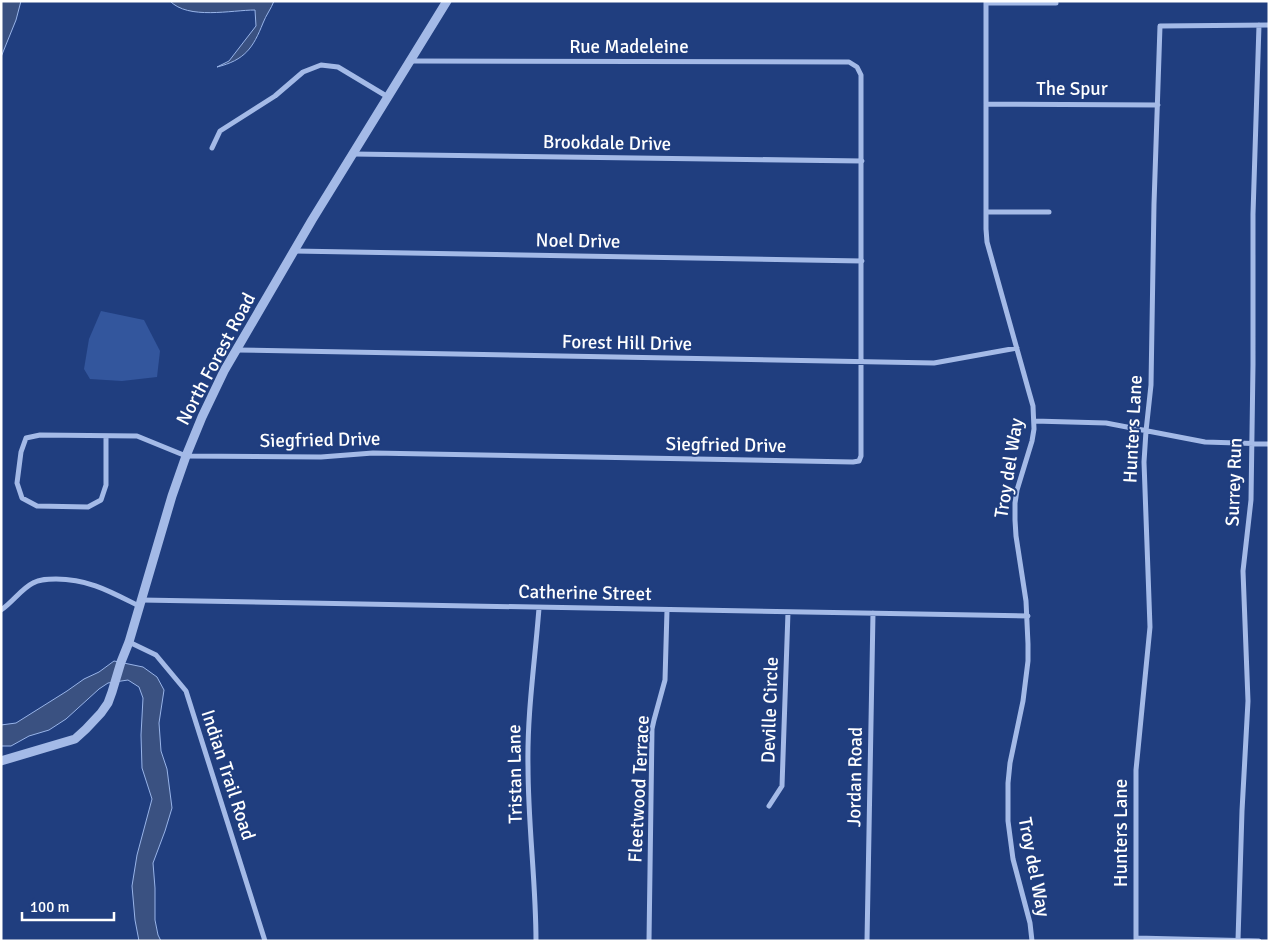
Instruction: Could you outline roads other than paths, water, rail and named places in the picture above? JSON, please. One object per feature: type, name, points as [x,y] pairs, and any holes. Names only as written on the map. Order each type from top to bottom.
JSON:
[{"type":"street","name":"North Forest Road","points":[[1,761],[75,739],[102,713],[112,692],[129,642],[172,496],[186,456],[224,371],[352,154],[447,1]]},
{"type":"street","points":[[986,2],[1056,3]]},
{"type":"street","name":"Troy del Way","points":[[986,2],[987,242],[1033,406],[1034,421],[1032,441],[1015,503],[1016,536],[1028,616],[1028,662],[1008,783],[1008,821],[1013,859],[1030,923],[1032,941]]},
{"type":"street","name":"Surrey Run","points":[[1238,940],[1248,701],[1243,571],[1251,500],[1253,214],[1259,25]]},
{"type":"street","name":"Hunters Lane","points":[[1136,939],[1136,770],[1150,627],[1144,462],[1151,385],[1154,204],[1160,26],[1269,25]]},
{"type":"street","name":"Rue Madeleine","points":[[410,61],[849,62]]},
{"type":"street","name":"Siegfried Drive","points":[[186,456],[322,457],[373,454],[859,461],[861,456],[861,75],[857,66],[849,62]]},
{"type":"street","points":[[212,148],[220,131],[275,96],[304,72],[321,65],[338,67],[388,97]]},
{"type":"street","name":"The Spur","points":[[986,104],[1158,105]]},
{"type":"street","name":"Brookdale Drive","points":[[352,154],[862,161]]},
{"type":"street","points":[[986,212],[1049,212]]},
{"type":"street","name":"Noel Drive","points":[[294,251],[862,261]]},
{"type":"street","name":"Forest Hill Drive","points":[[236,350],[934,363],[1017,348]]},
{"type":"street","points":[[1034,421],[1106,423],[1205,442],[1269,444]]},
{"type":"street","points":[[106,436],[106,484],[101,500],[88,507],[37,506],[22,498],[17,483],[21,452],[26,438],[40,435],[137,436],[186,456]]},
{"type":"street","points":[[1,601],[3,609],[32,583],[52,579],[71,579],[86,582],[140,603]]},
{"type":"street","name":"Catherine Street","points":[[140,603],[1028,616]]},
{"type":"street","name":"Tristan Lane","points":[[536,941],[528,754],[531,692],[539,608]]},
{"type":"street","name":"Fleetwood Terrace","points":[[649,941],[652,729],[665,680],[667,610]]},
{"type":"street","name":"Deville Circle","points":[[769,806],[782,786],[788,612]]},
{"type":"street","name":"Jordan Road","points":[[867,941],[873,613]]},
{"type":"street","name":"Indian Trail Road","points":[[129,642],[156,655],[186,691],[265,941]]},
{"type":"street","points":[[1136,939],[1259,941]]}]
